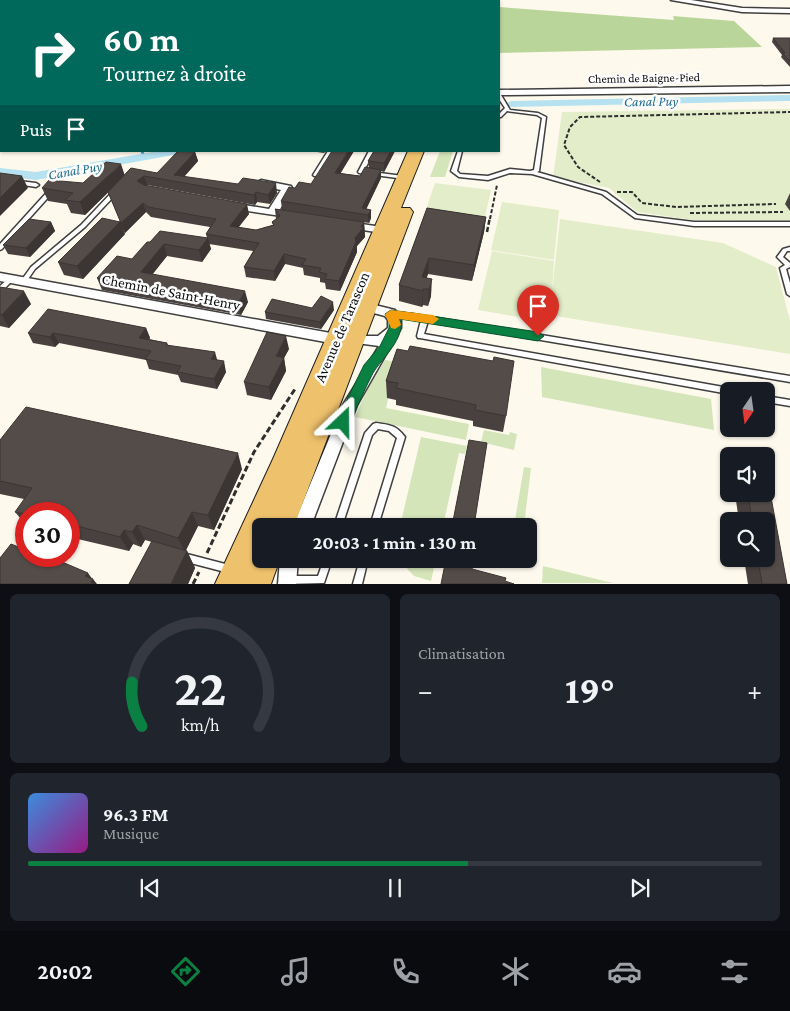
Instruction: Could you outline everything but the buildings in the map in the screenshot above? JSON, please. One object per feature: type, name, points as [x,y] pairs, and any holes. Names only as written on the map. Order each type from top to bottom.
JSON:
[{"type":"main road","name":"Avenue de Tarascon","points":[[283,518],[382,230],[416,152]]},
{"type":"main road","name":"Avenue de Tarascon","points":[[240,579],[345,339],[367,307],[429,152]]},
{"type":"main road","points":[[240,579],[264,568]]},
{"type":"street","points":[[675,0],[742,10],[790,11]]},
{"type":"street","points":[[704,0],[751,5],[790,6]]},
{"type":"street","name":"Chemin de Baigne-Pied","points":[[500,94],[790,89]]},
{"type":"street","points":[[253,181],[287,188],[272,214]]},
{"type":"street","points":[[224,205],[300,218]]},
{"type":"street","points":[[337,223],[382,230]]},
{"type":"street","name":"Chemin de Saint-Henry","points":[[12,279],[345,339],[372,342],[382,340],[391,335]]},
{"type":"street","points":[[305,518],[350,404],[395,328],[395,321],[391,314],[383,310],[367,307]]},
{"type":"street","points":[[282,568],[283,583]]},
{"type":"lane","points":[[500,96],[507,109],[513,112],[538,114],[544,117],[534,173]]},
{"type":"lane","points":[[500,115],[507,109]]},
{"type":"lane","points":[[316,175],[330,152]]},
{"type":"lane","points":[[371,152],[361,172],[404,178]]},
{"type":"lane","points":[[460,152],[455,174],[480,178],[510,171],[534,173],[604,193],[635,216],[694,224],[790,224]]},
{"type":"lane","points":[[9,182],[36,186]]},
{"type":"lane","points":[[0,290],[12,279],[33,268],[83,226],[122,185]]},
{"type":"lane","points":[[0,248],[53,188],[63,190]]},
{"type":"lane","points":[[790,249],[785,250],[780,257],[789,265],[783,268],[790,294]]},
{"type":"lane","points":[[391,314],[425,318],[790,379]]},
{"type":"lane","points":[[425,318],[420,336],[720,389]]},
{"type":"lane","points":[[775,400],[790,403]]},
{"type":"lane","points":[[341,518],[369,433],[376,426],[391,428],[401,437],[376,518]]},
{"type":"lane","points":[[169,554],[203,562],[240,579]]},
{"type":"lane","points":[[283,583],[322,582],[326,568]]},
{"type":"lane","points":[[357,584],[361,568]]},
{"type":"path","points":[[606,185],[585,174],[571,162],[567,154],[564,145],[566,137],[570,127],[580,117],[790,112]]},
{"type":"path","points":[[488,232],[499,174]]},
{"type":"path","points":[[611,188],[623,197]]},
{"type":"path","points":[[604,193],[632,192],[642,203],[676,206],[776,204]]},
{"type":"path","points":[[685,214],[783,212]]},
{"type":"path","points":[[193,584],[254,452],[297,386]]},
{"type":"green space","points":[[500,7],[674,20],[673,16],[734,21],[762,47],[500,53]]},
{"type":"green space","points":[[790,109],[790,221],[692,220],[637,212],[609,188],[553,177],[562,112]]},
{"type":"green space","points":[[440,152],[453,152],[445,177],[430,177]]},
{"type":"green space","points":[[435,183],[491,190],[482,230],[422,221]]},
{"type":"green space","points":[[502,202],[559,210],[554,260],[491,250]]},
{"type":"green space","points":[[560,219],[723,243],[776,267],[790,321],[790,354],[549,315],[548,322],[478,310],[492,251],[554,261],[552,291]]},
{"type":"green space","points":[[385,360],[397,362],[386,408],[469,424],[466,440],[355,417],[367,390]]},
{"type":"green space","points":[[541,367],[711,399],[714,430],[542,397]]},
{"type":"green space","points":[[484,430],[509,435],[510,432],[517,434],[514,450],[481,442]]},
{"type":"green space","points":[[421,437],[467,446],[465,454],[459,453],[445,518],[402,518]]},
{"type":"green space","points":[[524,467],[531,468],[525,518],[515,518]]},
{"type":"green space","points":[[543,566],[613,583],[542,583]]},
{"type":"green space","points":[[406,568],[434,568],[431,581],[414,576]]},
{"type":"waterway","name":"Canal Puy","points":[[511,104],[790,98]]},
{"type":"waterway","name":"Canal Puy","points":[[142,152],[144,157]]},
{"type":"waterway","name":"Canal Puy","points":[[0,172],[36,176],[173,152]]},
{"type":"slow traffic","points":[[395,325],[391,314],[433,319]]},
{"type":"route","points":[[343,422],[350,404],[369,369],[384,349],[395,328],[395,321],[391,314],[538,336]]}]
